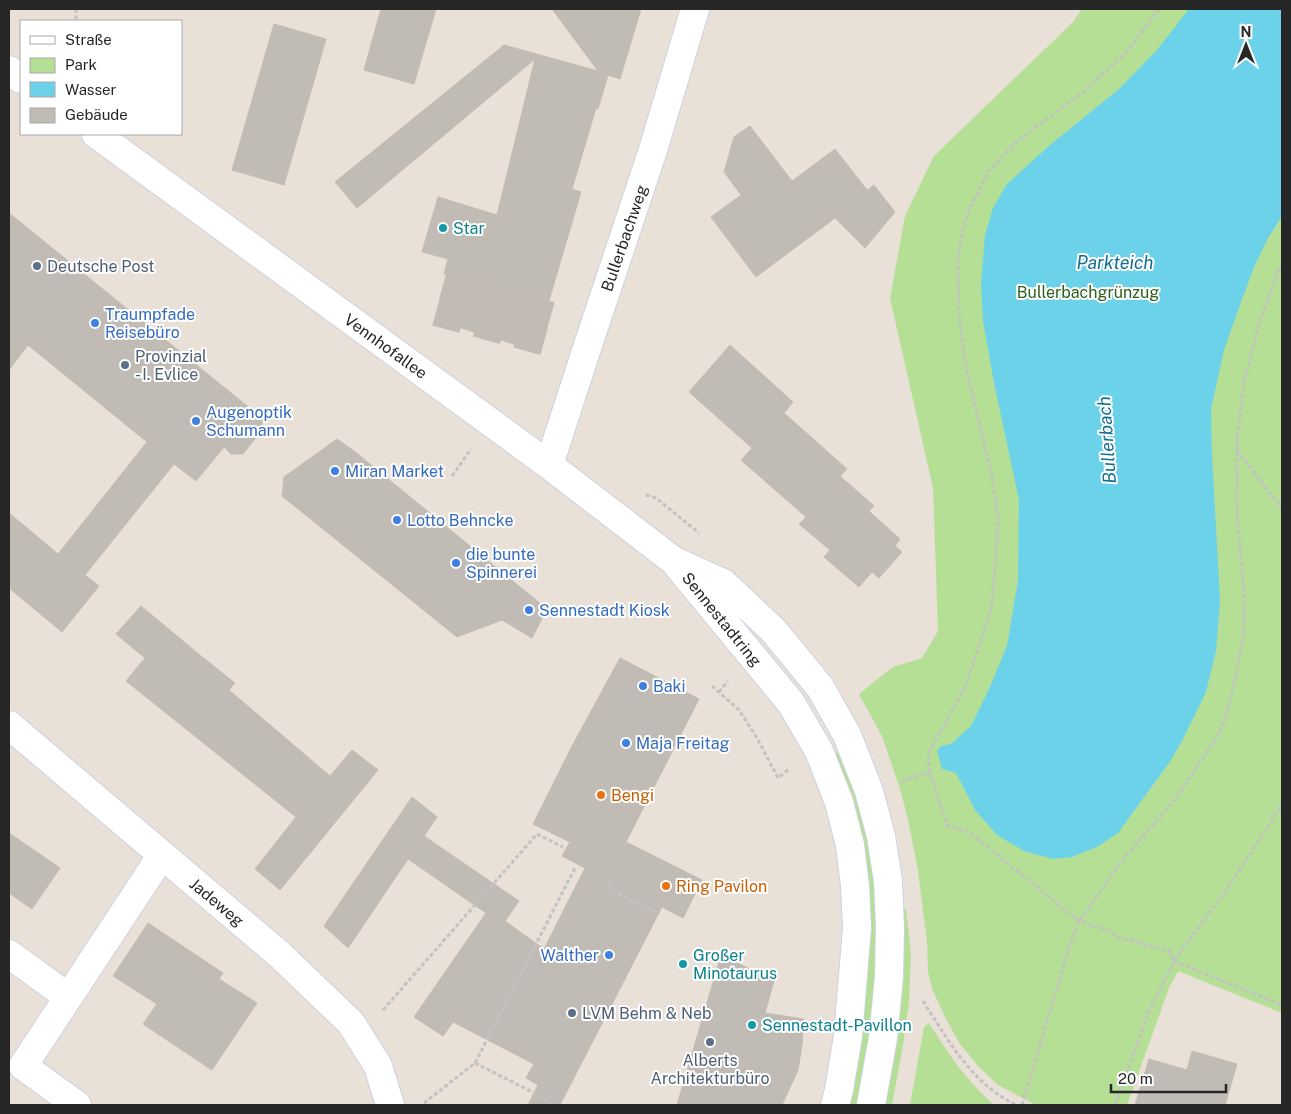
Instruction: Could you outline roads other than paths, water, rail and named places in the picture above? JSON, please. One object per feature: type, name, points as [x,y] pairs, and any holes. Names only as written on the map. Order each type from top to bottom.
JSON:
[{"type":"street","name":"Bullerbachweg","points":[[548,465],[654,150],[695,9]]},
{"type":"street","points":[[9,70],[20,78]]},
{"type":"street","name":"Vennhofallee","points":[[97,135],[548,465],[674,561]]},
{"type":"street","name":"Sennestadtring","points":[[674,561],[791,703],[819,751],[838,802],[850,845],[855,886],[857,928],[848,1036],[835,1105]]},
{"type":"street","name":"Sennestadtring","points":[[674,561],[723,583],[773,630],[820,687],[847,735],[869,790],[881,836],[888,881],[890,926],[889,977],[883,1038],[871,1105]]},
{"type":"street","name":"Jadeweg","points":[[9,725],[280,955],[351,1023],[378,1066],[390,1105]]},
{"type":"street","points":[[76,1105],[22,1066],[162,855]]},
{"type":"street","points":[[9,954],[68,997]]},
{"type":"water","name":"Parkteich","points":[[1189,9],[1282,9],[1282,216],[1268,238],[1242,299],[1224,350],[1211,409],[1220,601],[1216,651],[1206,692],[1182,741],[1171,760],[1118,833],[1097,847],[1072,857],[1053,859],[1024,851],[997,835],[975,810],[956,773],[942,769],[937,751],[941,746],[951,744],[971,726],[989,689],[1007,646],[1018,580],[1019,500],[983,321],[981,284],[985,235],[993,208],[1007,184],[1050,145],[1119,89],[1157,50]]},
{"type":"tunnel","points":[[443,285],[555,317]]},
{"type":"tunnel","points":[[436,312],[550,343]]},
{"type":"place","name":"Star","points":[[443,228]]},
{"type":"place","name":"Deutsche Post","points":[[37,266]]},
{"type":"place","name":"Traumpfade Reisebüro","points":[[95,323]]},
{"type":"place","name":"Provinzial - I. Evlice","points":[[125,365]]},
{"type":"place","name":"Augenoptik Schumann","points":[[196,421]]},
{"type":"place","name":"Miran Market","points":[[335,471]]},
{"type":"place","name":"Lotto Behncke","points":[[397,520]]},
{"type":"place","name":"die bunte Spinnerei","points":[[456,563]]},
{"type":"place","name":"Sennestadt Kiosk","points":[[529,610]]},
{"type":"place","name":"Baki","points":[[643,686]]},
{"type":"place","name":"Maja Freitag","points":[[626,743]]},
{"type":"place","name":"Bengi","points":[[601,795]]},
{"type":"place","name":"Ring Pavilon","points":[[666,886]]},
{"type":"place","name":"Walther","points":[[609,955]]},
{"type":"place","name":"Großer Minotaurus","points":[[683,964]]},
{"type":"place","name":"LVM Behm & Neb","points":[[572,1013]]},
{"type":"place","name":"Sennestadt-Pavillon","points":[[752,1025]]},
{"type":"place","name":"Alberts Architekturbüro","points":[[710,1042]]},
{"type":"park label","name":"Bullerbachgrünzug","points":[[1088,292]]},
{"type":"water label","name":"Bullerbach","points":[[1107,440]]}]
